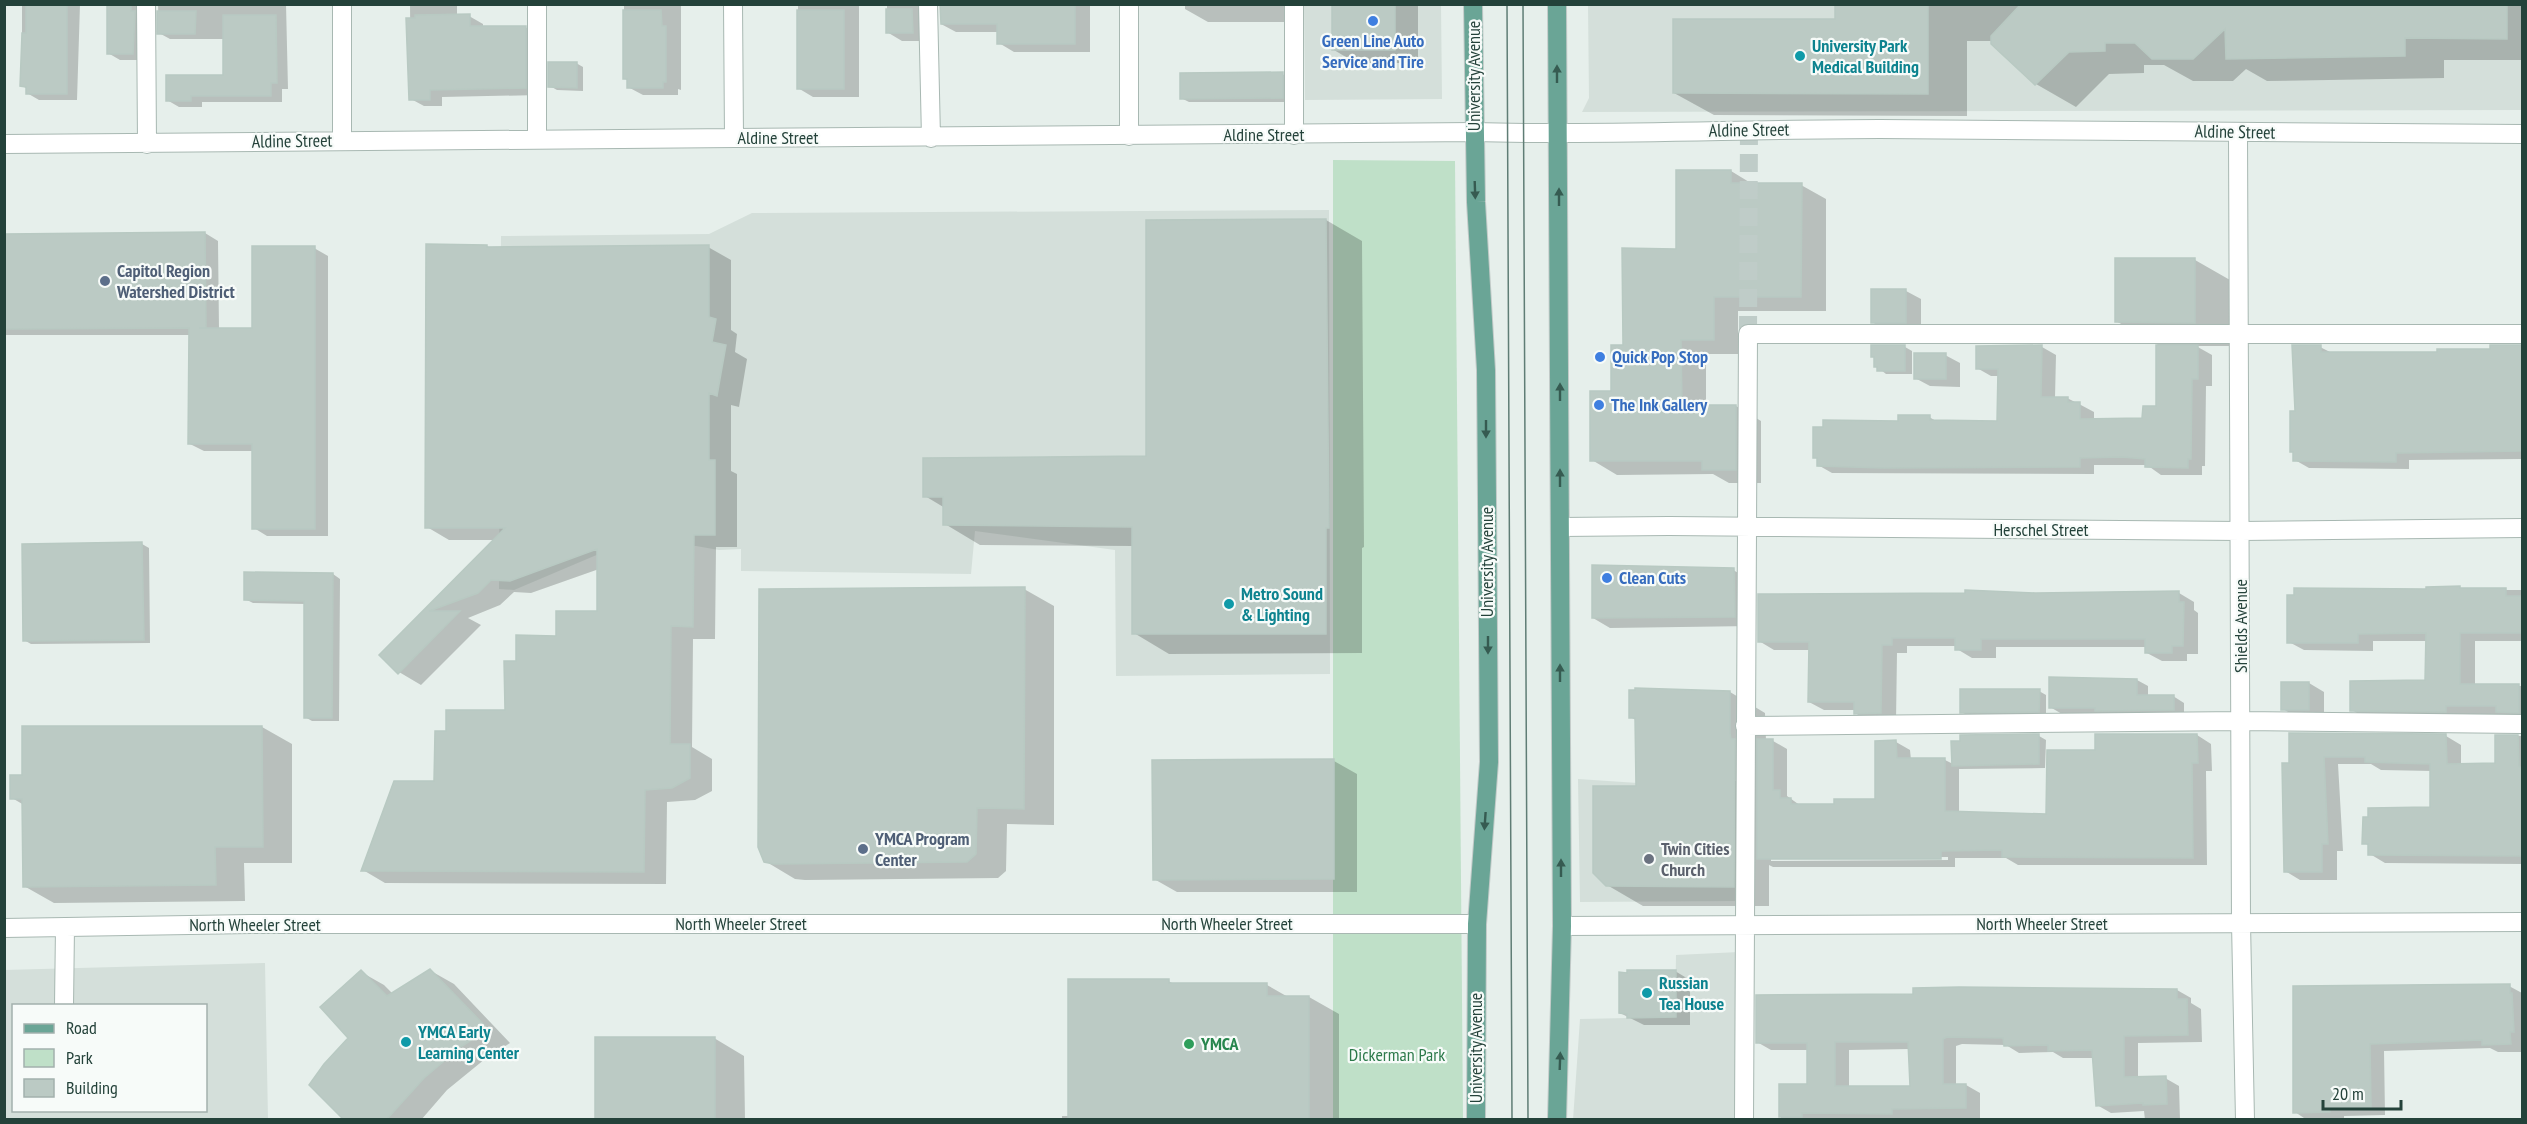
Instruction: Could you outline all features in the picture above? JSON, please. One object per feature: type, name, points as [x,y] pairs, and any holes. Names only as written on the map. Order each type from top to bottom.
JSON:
[{"type":"main road","name":"University Avenue","points":[[1473,4],[1474,132],[1486,370],[1489,751],[1477,924],[1476,1119]]},
{"type":"main road","points":[[1557,4],[1562,927],[1557,1119]]},
{"type":"street","points":[[147,4],[147,144]]},
{"type":"street","points":[[342,4],[342,140]]},
{"type":"street","points":[[537,4],[537,139]]},
{"type":"street","points":[[733,4],[734,138]]},
{"type":"street","points":[[928,4],[931,138]]},
{"type":"street","points":[[1128,136],[1129,4]]},
{"type":"street","points":[[1294,4],[1294,135]]},
{"type":"street","name":"Aldine Street","points":[[4,144],[1558,133],[1749,129],[2078,129],[2238,133],[2523,134]]},
{"type":"street","name":"Shields Avenue","points":[[2238,133],[2241,923],[2245,1119]]},
{"type":"street","points":[[1744,1119],[1748,334],[2523,334]]},
{"type":"street","name":"Herschel Street","points":[[1560,527],[2241,531],[2523,528]]},
{"type":"street","points":[[1745,726],[2242,721],[2523,724]]},
{"type":"street","name":"North Wheeler Street","points":[[1562,927],[1745,924],[2523,922]]},
{"type":"street","name":"North Wheeler Street","points":[[4,928],[333,924],[1477,924]]},
{"type":"street","points":[[64,1004],[65,927]]},
{"type":"shaded area","points":[[1304,5],[1441,5],[1442,99],[1305,100]]},
{"type":"shaded area","points":[[1588,5],[2522,5],[2522,110],[1582,112],[1589,98]]},
{"type":"shaded area","points":[[1329,210],[1330,674],[1116,676],[1115,550],[975,531],[971,574],[741,571],[741,549],[719,550],[696,546],[613,548],[514,590],[499,589],[501,236],[709,234],[752,213]]},
{"type":"shaded area","points":[[1578,779],[1638,783],[1737,781],[1739,901],[1580,902]]},
{"type":"shaded area","points":[[1739,952],[1740,1119],[1573,1120],[1580,1019],[1675,1017],[1676,955]]},
{"type":"shaded area","points":[[265,963],[268,1119],[5,1119],[4,970]]},
{"type":"green space","name":"Dickerman Park","points":[[1333,160],[1455,161],[1463,1119],[1333,1120]]},
{"type":"building","points":[[26,4],[67,4],[67,94],[26,94],[26,87],[20,86],[22,33],[26,33]]},
{"type":"building","points":[[107,4],[131,4],[131,11],[135,11],[133,54],[107,54]]},
{"type":"building","points":[[940,4],[1075,4],[1075,44],[997,44],[997,24],[941,24]]},
{"type":"building","points":[[1336,4],[1395,4],[1395,50],[1332,50],[1332,6]]},
{"type":"building","name":"University Park Medical Building","points":[[1835,4],[1928,4],[1928,94],[1673,93],[1673,19],[1835,19]]},
{"type":"building","points":[[2021,4],[2507,4],[2507,39],[2405,38],[2405,56],[2226,59],[2225,29],[2193,59],[2152,59],[2135,43],[2105,43],[2105,51],[2069,52],[2035,85],[1991,44],[1991,36]]},
{"type":"building","points":[[886,9],[912,9],[913,33],[886,33]]},
{"type":"building","points":[[623,10],[661,10],[662,26],[666,26],[666,82],[663,82],[663,88],[627,88],[627,79],[623,79]]},
{"type":"building","points":[[797,10],[844,10],[844,89],[797,89]]},
{"type":"building","points":[[157,11],[196,11],[195,34],[157,34]]},
{"type":"building","points":[[470,14],[470,26],[526,26],[526,88],[430,90],[430,100],[409,100],[406,18],[415,18],[415,15]]},
{"type":"building","points":[[223,15],[276,15],[277,83],[271,83],[271,96],[191,96],[191,101],[166,101],[166,75],[223,75]]},
{"type":"building","points":[[548,62],[577,62],[577,88],[548,87]]},
{"type":"building","points":[[1283,72],[1283,98],[1180,99],[1180,73]]},
{"type":"building","points":[[1676,170],[1731,170],[1731,183],[1802,183],[1801,297],[1714,297],[1714,340],[1681,340],[1682,405],[1736,405],[1736,470],[1702,470],[1702,461],[1590,461],[1590,391],[1611,391],[1611,345],[1623,345],[1622,248],[1676,249]]},
{"type":"building","points":[[1326,219],[1329,528],[1326,528],[1326,634],[1132,634],[1132,527],[943,525],[943,497],[923,497],[923,458],[1146,456],[1146,220]]},
{"type":"building","points":[[205,232],[206,328],[252,328],[252,246],[315,246],[315,529],[252,529],[252,444],[188,444],[189,328],[4,329],[4,234]]},
{"type":"building","points":[[426,244],[487,245],[487,247],[709,245],[709,317],[716,319],[712,342],[726,345],[717,396],[709,393],[709,460],[715,460],[715,535],[694,535],[693,627],[671,626],[670,744],[690,744],[690,778],[672,788],[645,790],[644,872],[361,871],[394,781],[434,781],[435,731],[446,731],[446,710],[505,710],[504,661],[516,661],[516,635],[556,636],[556,611],[597,611],[597,549],[510,581],[491,580],[478,593],[429,611],[460,611],[398,674],[379,655],[505,528],[425,528]]},
{"type":"building","points":[[2115,258],[2195,258],[2195,323],[2115,322]]},
{"type":"building","points":[[1871,289],[1906,289],[1906,323],[1871,323]]},
{"type":"building","points":[[1871,345],[1905,345],[1905,371],[1877,371],[1877,367],[1874,367],[1874,357],[1871,357]]},
{"type":"building","points":[[2042,345],[2041,397],[2068,397],[2068,402],[2080,402],[2080,419],[2142,418],[2143,406],[2156,406],[2156,345],[2198,345],[2198,379],[2192,379],[2191,459],[2188,459],[2188,468],[2145,467],[2145,459],[2122,457],[2080,458],[2080,467],[1817,466],[1817,458],[1813,458],[1813,427],[1823,427],[1823,420],[1898,421],[1898,415],[1930,415],[1930,420],[1997,421],[1998,369],[1976,369],[1976,346]]},
{"type":"building","points":[[2292,345],[2321,345],[2321,352],[2437,352],[2437,349],[2490,349],[2490,345],[2523,345],[2523,451],[2396,453],[2396,462],[2293,461],[2293,452],[2290,452],[2290,411],[2295,411]]},
{"type":"building","points":[[1914,353],[1946,353],[1946,379],[1914,379]]},
{"type":"building","points":[[142,542],[144,640],[23,641],[22,544]]},
{"type":"building","points":[[1592,565],[1734,568],[1735,617],[1592,618]]},
{"type":"building","points":[[244,572],[333,573],[332,718],[304,718],[304,601],[244,600]]},
{"type":"building","points":[[2460,586],[2460,588],[2506,588],[2506,596],[2523,596],[2523,633],[2460,633],[2460,684],[2519,684],[2519,713],[2496,712],[2496,706],[2446,706],[2446,712],[2350,711],[2350,681],[2425,680],[2426,633],[2358,634],[2358,643],[2287,643],[2287,595],[2294,595],[2294,588],[2426,589],[2426,587]]},
{"type":"building","points":[[1025,587],[1024,809],[977,808],[976,854],[967,862],[774,864],[764,862],[758,847],[759,589]]},
{"type":"building","points":[[1965,590],[2035,593],[2179,591],[2179,602],[2184,602],[2183,646],[2172,646],[2172,653],[2145,653],[2145,639],[1981,639],[1981,650],[1955,650],[1955,638],[1892,638],[1892,645],[1882,645],[1881,713],[1854,714],[1854,702],[1808,702],[1809,642],[1758,642],[1758,594],[1965,593]]},
{"type":"building","points":[[2049,677],[2137,679],[2137,695],[2174,695],[2174,710],[2095,711],[2095,708],[2049,708]]},
{"type":"building","points":[[2281,682],[2309,682],[2309,710],[2281,710]]},
{"type":"building","points":[[1635,688],[1730,691],[1730,733],[1731,739],[1735,739],[1734,887],[1606,886],[1593,873],[1593,786],[1636,786],[1635,718],[1629,718],[1629,690],[1635,690]]},
{"type":"building","points":[[1960,689],[2040,689],[2039,712],[1960,713]]},
{"type":"building","points":[[22,726],[262,726],[263,847],[215,847],[216,885],[23,887],[22,799],[10,799],[10,775],[22,775]]},
{"type":"building","points":[[2289,733],[2446,734],[2447,764],[2495,763],[2495,735],[2518,735],[2519,766],[2523,770],[2523,856],[2368,855],[2368,844],[2362,844],[2363,817],[2368,817],[2368,808],[2430,807],[2430,764],[2365,762],[2365,757],[2324,757],[2328,844],[2322,844],[2322,872],[2284,872],[2282,763],[2289,763]]},
{"type":"building","points":[[2039,734],[2039,764],[1952,766],[1951,741],[1960,741],[1960,735]]},
{"type":"building","points":[[2095,734],[2197,734],[2198,763],[2192,763],[2193,858],[2002,857],[2002,850],[1941,851],[1941,859],[1757,859],[1757,739],[1773,739],[1773,790],[1780,790],[1780,798],[1791,798],[1791,804],[1834,804],[1834,799],[1875,799],[1875,741],[1896,740],[1897,758],[1945,758],[1945,811],[2046,814],[2047,750],[2095,750]]},
{"type":"building","points":[[1334,759],[1334,879],[1153,880],[1152,760]]},
{"type":"building","name":"YMCA Early Learning Center","points":[[430,969],[488,1029],[462,1046],[424,1078],[387,1119],[343,1119],[309,1085],[324,1064],[348,1038],[320,1007],[361,970],[387,996]]},
{"type":"building","name":"Russian Tea House","points":[[1627,970],[1676,970],[1676,1017],[1627,1018],[1627,1014],[1619,1013],[1619,972],[1627,973]]},
{"type":"building","name":"YMCA","points":[[1068,979],[1169,979],[1169,983],[1267,983],[1267,996],[1309,996],[1309,1119],[1068,1119]]},
{"type":"building","points":[[2510,984],[2514,1032],[2510,1032],[2511,1044],[2482,1045],[2482,1040],[2370,1044],[2371,1108],[2330,1108],[2330,1112],[2293,1113],[2293,986]]},
{"type":"building","points":[[1913,988],[2177,989],[2177,999],[2187,999],[2188,1035],[2124,1036],[2124,1077],[2166,1076],[2167,1104],[2096,1106],[2092,1050],[2048,1051],[2048,1045],[2004,1046],[2003,1038],[1947,1037],[1943,1039],[1943,1084],[1966,1084],[1966,1108],[1892,1109],[1892,1114],[1802,1113],[1802,1117],[1779,1117],[1779,1084],[1807,1084],[1807,1043],[1756,1043],[1756,995],[1913,994]],"holes":[[[1835,1042],[1908,1042],[1910,1086],[1835,1086]]]},
{"type":"building","points":[[595,1037],[715,1037],[715,1119],[595,1119]]},
{"type":"tunnel","points":[[1748,334],[1749,129]]},
{"type":"tram line","points":[[1507,4],[1512,1120]]},
{"type":"tram line","points":[[1523,4],[1528,1120]]},
{"type":"place","name":"Green Line Auto Service and Tire","points":[[1373,21]]},
{"type":"place","name":"University Park Medical Building","points":[[1800,56]]},
{"type":"place","name":"Capitol Region Watershed District","points":[[105,281]]},
{"type":"place","name":"Quick Pop Stop","points":[[1600,357]]},
{"type":"place","name":"The Ink Gallery","points":[[1599,405]]},
{"type":"place","name":"Clean Cuts","points":[[1607,578]]},
{"type":"place","name":"Metro Sound & Lighting","points":[[1229,604]]},
{"type":"place","name":"YMCA Program Center","points":[[863,849]]},
{"type":"place","name":"Twin Cities Church","points":[[1649,859]]},
{"type":"place","name":"Russian Tea House","points":[[1647,993]]},
{"type":"place","name":"YMCA Early Learning Center","points":[[406,1042]]},
{"type":"place","name":"YMCA","points":[[1189,1044]]}]
